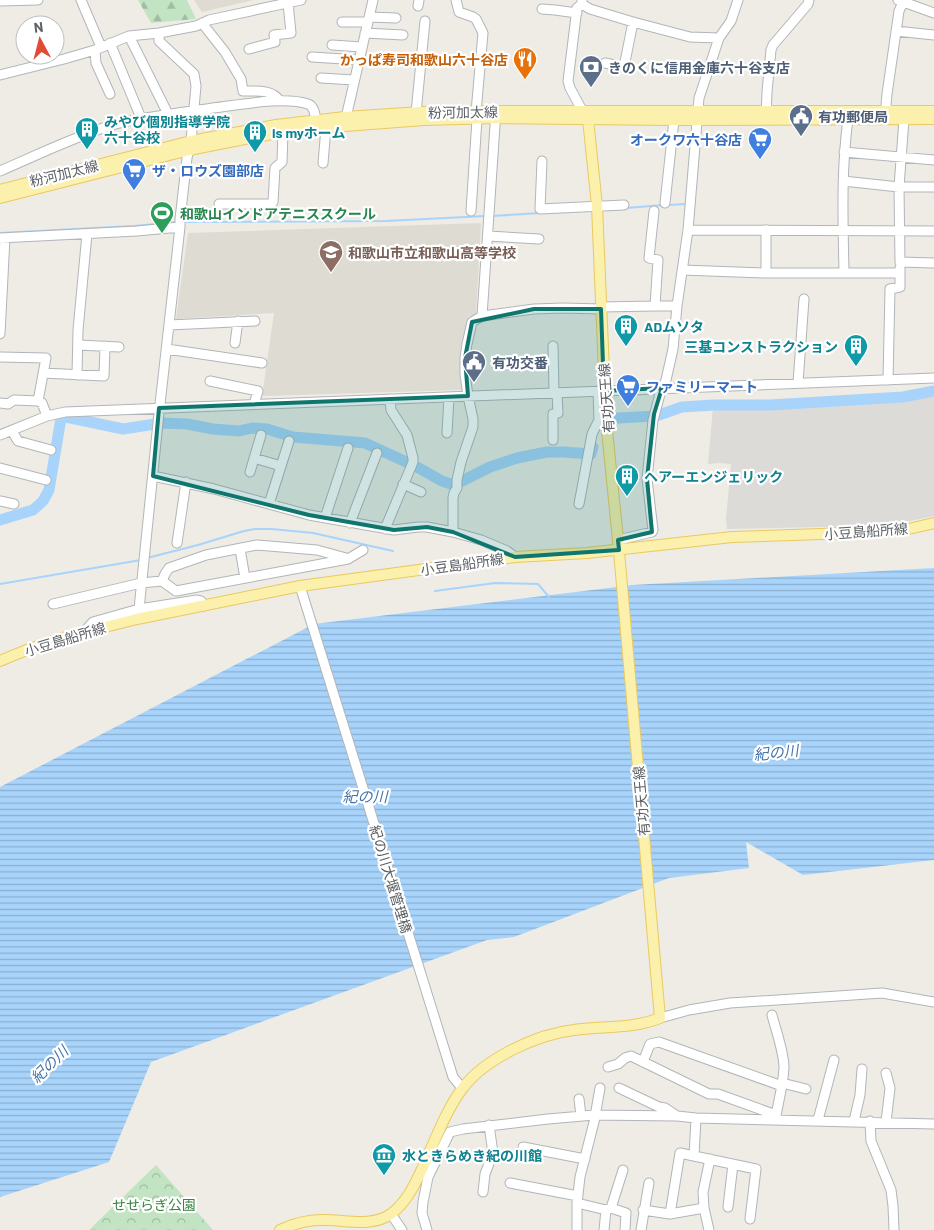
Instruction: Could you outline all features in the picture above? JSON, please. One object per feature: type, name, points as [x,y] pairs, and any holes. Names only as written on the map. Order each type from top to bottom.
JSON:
[{"type":"main road","name":"粉河加太線","points":[[766,116],[824,111],[934,111]]},
{"type":"main road","name":"粉河加太線","points":[[0,198],[190,145],[326,128],[345,122],[416,113],[934,119]]},
{"type":"main road","name":"粉河加太線","points":[[0,190],[276,125],[316,120],[345,122],[424,120],[477,115]]},
{"type":"main road","name":"粉河加太線","points":[[586,116],[674,120],[698,116]]},
{"type":"main road","name":"有功天王線","points":[[586,116],[597,206],[600,253],[601,391],[619,548],[660,1018]]},
{"type":"main road","name":"小豆島船所線","points":[[0,661],[69,636],[137,619],[204,606],[515,556],[587,553],[732,537],[904,530],[934,523]]},
{"type":"main road","points":[[280,1230],[307,1221],[370,1221],[391,1214],[407,1198],[462,1088],[486,1065],[506,1053],[560,1032],[638,1024],[660,1018]]},
{"type":"street","points":[[0,1],[38,0]]},
{"type":"street","points":[[81,0],[102,47],[141,118]]},
{"type":"street","points":[[0,75],[64,59],[129,36],[158,34],[196,26],[208,20],[271,3],[288,3],[301,0]]},
{"type":"street","points":[[345,122],[373,0]]},
{"type":"street","points":[[456,0],[458,12],[476,19],[483,34],[471,211]]},
{"type":"street","points":[[619,548],[653,530],[647,479],[653,417],[666,380],[672,349],[688,230],[699,98],[719,38],[731,21],[738,0]]},
{"type":"street","points":[[766,116],[766,92],[772,44],[808,4],[809,0]]},
{"type":"street","points":[[887,112],[886,100],[902,1],[934,13]]},
{"type":"street","points":[[586,116],[568,81],[576,13],[577,8],[582,2],[590,8],[633,22],[690,37],[719,38]]},
{"type":"street","points":[[249,49],[275,42],[274,35],[291,33],[288,3]]},
{"type":"street","points":[[542,9],[576,13]]},
{"type":"street","points":[[342,22],[396,18]]},
{"type":"street","points":[[416,113],[425,21]]},
{"type":"street","points":[[605,63],[624,67],[633,22]]},
{"type":"street","points":[[202,23],[225,52],[240,79],[243,90],[270,92],[280,102]]},
{"type":"street","points":[[896,30],[934,35]]},
{"type":"street","points":[[139,609],[159,408],[196,86],[194,74],[159,41],[158,34]]},
{"type":"street","points":[[365,34],[403,35]]},
{"type":"street","points":[[129,36],[168,114]]},
{"type":"street","points":[[332,45],[362,47]]},
{"type":"street","points":[[102,47],[96,63],[110,94]]},
{"type":"street","points":[[312,57],[359,60]]},
{"type":"street","points":[[321,78],[354,80]]},
{"type":"street","points":[[0,171],[91,133],[141,118],[253,103],[292,102],[308,104],[312,107],[316,120]]},
{"type":"street","points":[[482,316],[496,115]]},
{"type":"street","points":[[844,273],[843,181],[848,119]]},
{"type":"street","points":[[888,380],[890,288],[900,287],[899,187],[904,119]]},
{"type":"street","points":[[665,203],[674,120]]},
{"type":"street","points":[[323,163],[326,128]]},
{"type":"street","points":[[219,204],[270,204],[273,202],[275,168],[282,162],[283,132]]},
{"type":"street","points":[[844,152],[934,160]]},
{"type":"street","points":[[542,161],[540,209],[624,205]]},
{"type":"street","points":[[843,181],[899,187],[934,187]]},
{"type":"street","points":[[654,211],[649,258],[658,260],[655,306]]},
{"type":"street","points":[[0,334],[3,238],[137,231],[180,224]]},
{"type":"street","points":[[688,230],[934,231]]},
{"type":"street","points":[[766,230],[766,273]]},
{"type":"street","points":[[77,374],[87,234]]},
{"type":"street","points":[[488,236],[539,239]]},
{"type":"street","points":[[900,262],[934,263]]},
{"type":"street","points":[[682,270],[900,274]]},
{"type":"street","points":[[798,384],[804,299]]},
{"type":"street","points":[[453,532],[452,498],[457,488],[461,462],[473,427],[465,358],[472,322],[482,316],[534,309],[677,306]]},
{"type":"street","points":[[235,343],[238,321]]},
{"type":"street","points":[[169,325],[255,321]]},
{"type":"street","points":[[78,345],[119,347]]},
{"type":"street","points":[[43,373],[104,376],[105,346]]},
{"type":"street","points":[[553,346],[558,413],[553,414],[553,440]]},
{"type":"street","points":[[166,349],[262,364]]},
{"type":"street","points":[[0,357],[46,358],[38,401]]},
{"type":"street","points":[[0,435],[47,416],[65,412],[934,378]]},
{"type":"street","points":[[210,381],[258,391],[254,404]]},
{"type":"street","points":[[579,504],[592,434],[599,420],[601,391]]},
{"type":"street","points":[[447,433],[449,397]]},
{"type":"street","points":[[384,529],[413,458],[407,435],[391,410],[390,399]]},
{"type":"street","points":[[0,403],[8,404],[14,400],[38,401],[42,403],[47,416]]},
{"type":"street","points":[[12,431],[18,440],[51,450]]},
{"type":"street","points":[[250,472],[262,435]]},
{"type":"street","points":[[269,504],[289,441]]},
{"type":"street","points":[[325,518],[348,448]]},
{"type":"street","points":[[350,523],[376,453]]},
{"type":"street","points":[[254,458],[281,466]]},
{"type":"street","points":[[0,468],[46,480]]},
{"type":"street","points":[[153,476],[186,482],[309,515],[350,523],[394,530],[427,527],[453,532],[481,540],[515,556]]},
{"type":"street","points":[[177,543],[186,482]]},
{"type":"street","points":[[403,484],[421,492]]},
{"type":"street","points":[[0,501],[14,504]]},
{"type":"street","points":[[162,581],[169,568],[206,556],[257,545],[317,550],[348,559]]},
{"type":"street","points":[[240,549],[245,578]]},
{"type":"street","points":[[53,604],[141,583],[162,581],[176,592],[348,559],[363,550]]},
{"type":"street","name":"紀の川大堰管理橋","points":[[302,590],[453,1077],[462,1088]]},
{"type":"street","points":[[84,632],[93,622],[139,609],[197,600],[201,601],[204,606]]},
{"type":"street","points":[[660,1018],[689,1010],[730,1003],[882,993],[934,1002]]},
{"type":"street","points":[[772,1015],[784,1067],[777,1117]]},
{"type":"street","points":[[643,1062],[650,1044],[659,1042],[782,1084],[806,1089]]},
{"type":"street","points":[[608,1067],[618,1064],[631,1056],[709,1094],[718,1094],[777,1117]]},
{"type":"street","points":[[818,1120],[834,1060]]},
{"type":"street","points":[[854,1121],[860,1094],[862,1069]]},
{"type":"street","points":[[886,1073],[890,1088],[886,1122]]},
{"type":"street","points":[[577,1230],[577,1199],[580,1177],[600,1088]]},
{"type":"street","points":[[619,1088],[665,1108],[677,1116]]},
{"type":"street","points":[[579,1100],[581,1116]]},
{"type":"street","points":[[427,1230],[422,1213],[428,1178],[450,1132],[463,1129],[594,1115],[696,1118],[777,1117],[934,1124]]},
{"type":"street","points":[[694,1156],[696,1118]]},
{"type":"street","points":[[870,1122],[871,1141],[890,1190],[894,1230]]},
{"type":"street","points":[[483,1192],[485,1174],[493,1153],[490,1125]]},
{"type":"street","points":[[523,1147],[585,1158]]},
{"type":"street","points":[[670,1214],[680,1153],[756,1169],[750,1219]]},
{"type":"street","points":[[709,1230],[704,1208],[703,1192],[710,1159]]},
{"type":"street","points":[[728,1206],[733,1164]]},
{"type":"street","points":[[604,1230],[609,1209],[623,1170]]},
{"type":"street","points":[[510,1183],[626,1213],[625,1230]]},
{"type":"street","points":[[641,1230],[648,1183]]},
{"type":"street","points":[[644,1210],[670,1214],[704,1208]]},
{"type":"street","points":[[391,1214],[402,1230]]},
{"type":"highlighted area","points":[[534,309],[601,309],[604,391],[662,388],[654,414],[647,479],[652,532],[618,540],[619,550],[515,557],[453,532],[427,527],[394,530],[309,515],[153,476],[159,408],[468,396],[465,358],[472,322]]},
{"type":"shaded area","points":[[194,0],[254,0],[202,12]]},
{"type":"shaded area","name":"和歌山市立和歌山高等学校","points":[[481,223],[476,314],[468,317],[463,390],[262,396],[274,313],[176,319],[188,233]]},
{"type":"shaded area","points":[[934,396],[934,516],[905,522],[869,526],[727,529],[726,519],[731,464],[708,464],[713,407],[770,408]]},
{"type":"green space","points":[[138,0],[187,0],[196,19],[151,23]]},
{"type":"green space","name":"せせらぎ公園","points":[[156,1165],[213,1230],[89,1230]]},
{"type":"water","name":"紀の川","points":[[934,568],[934,860],[803,875],[746,842],[749,868],[669,878],[514,937],[487,940],[151,1062],[109,1162],[0,1197],[0,787],[314,624],[633,585]]},
{"type":"waterway","points":[[669,205],[686,204]]},
{"type":"waterway","points":[[626,208],[664,205]]},
{"type":"waterway","points":[[492,216],[540,213]]},
{"type":"waterway","points":[[183,222],[386,221],[485,216]]},
{"type":"waterway","points":[[0,233],[178,222]]},
{"type":"waterway","points":[[610,420],[656,416],[682,407],[770,405],[903,397],[934,391]]},
{"type":"waterway","points":[[0,520],[33,510],[43,501],[49,490],[61,418],[66,417],[123,429],[162,423],[187,424],[239,431],[252,428],[267,429],[293,437],[365,443],[451,484],[460,482],[490,467],[517,458],[547,452],[591,454],[593,447]]},
{"type":"waterway","points":[[147,558],[255,529],[313,533],[393,551]]},
{"type":"waterway","points":[[0,584],[141,560]]},
{"type":"waterway","points":[[435,591],[495,583],[538,584],[549,597]]},
{"type":"place","name":"かっぱ寿司和歌山六十谷店","points":[[525,80]]},
{"type":"place","name":"きのくに信用金庫六十谷支店","points":[[591,88]]},
{"type":"place","name":"有功郵便局","points":[[801,137]]},
{"type":"place","name":"みやび個別指導学院 六十谷校","points":[[87,150]]},
{"type":"place","name":"is myホーム","points":[[255,153]]},
{"type":"place","name":"オークワ六十谷店","points":[[760,160]]},
{"type":"place","name":"ザ・ロウズ園部店","points":[[134,191]]},
{"type":"place","name":"和歌山インドアテニススクール","points":[[162,234]]},
{"type":"place","name":"和歌山市立和歌山高等学校","points":[[331,273]]},
{"type":"place","name":"ADムソタ","points":[[626,347]]},
{"type":"place","name":"三基コンストラクション","points":[[856,367]]},
{"type":"place","name":"有功交番","points":[[474,383]]},
{"type":"place","name":"ファミリーマート","points":[[628,407]]},
{"type":"place","name":"ヘアーエンジェリック","points":[[627,497]]},
{"type":"place","name":"水ときらめき紀の川館","points":[[384,1176]]}]
